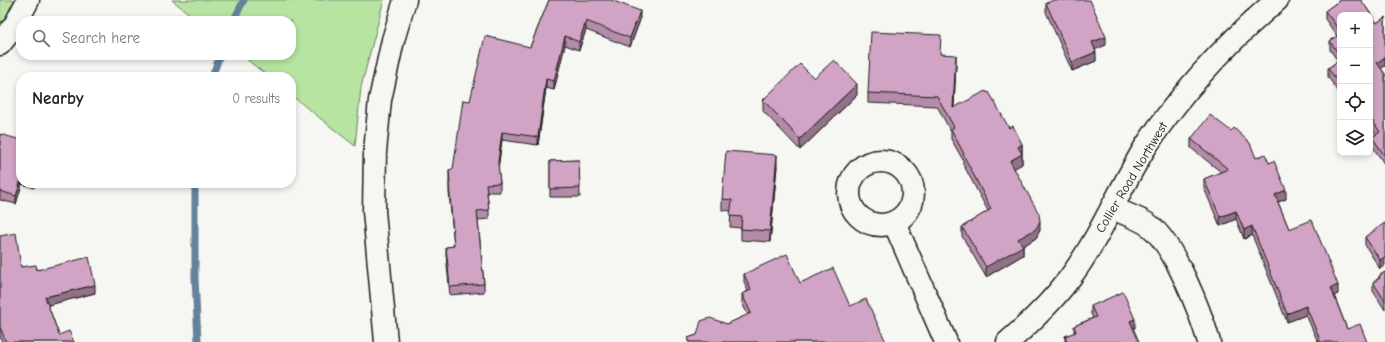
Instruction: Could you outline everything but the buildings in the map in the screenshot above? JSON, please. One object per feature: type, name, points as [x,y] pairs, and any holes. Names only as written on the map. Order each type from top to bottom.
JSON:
[{"type":"street","points":[[20,16],[28,0]]},
{"type":"street","points":[[386,342],[374,211],[375,152],[380,100],[393,40],[405,0]]},
{"type":"street","name":"Collier Road Northwest","points":[[1008,342],[1037,317],[1069,280],[1146,147],[1175,106],[1208,65],[1277,0]]},
{"type":"street","points":[[0,44],[16,23]]},
{"type":"street","points":[[1112,208],[1150,226],[1167,244],[1181,271],[1205,326],[1210,342]]},
{"type":"street","points":[[894,222],[946,342]]},
{"type":"green space","points":[[0,0],[28,0],[18,16],[16,16],[16,19],[0,44]]},
{"type":"green space","points":[[172,0],[384,0],[361,87],[355,146],[296,99],[296,72],[263,72],[247,60],[296,60],[296,16],[192,16]]},
{"type":"waterway","points":[[236,16],[244,0]]},
{"type":"waterway","points":[[214,72],[218,60]]},
{"type":"waterway","points":[[195,188],[195,278],[198,342]]}]
